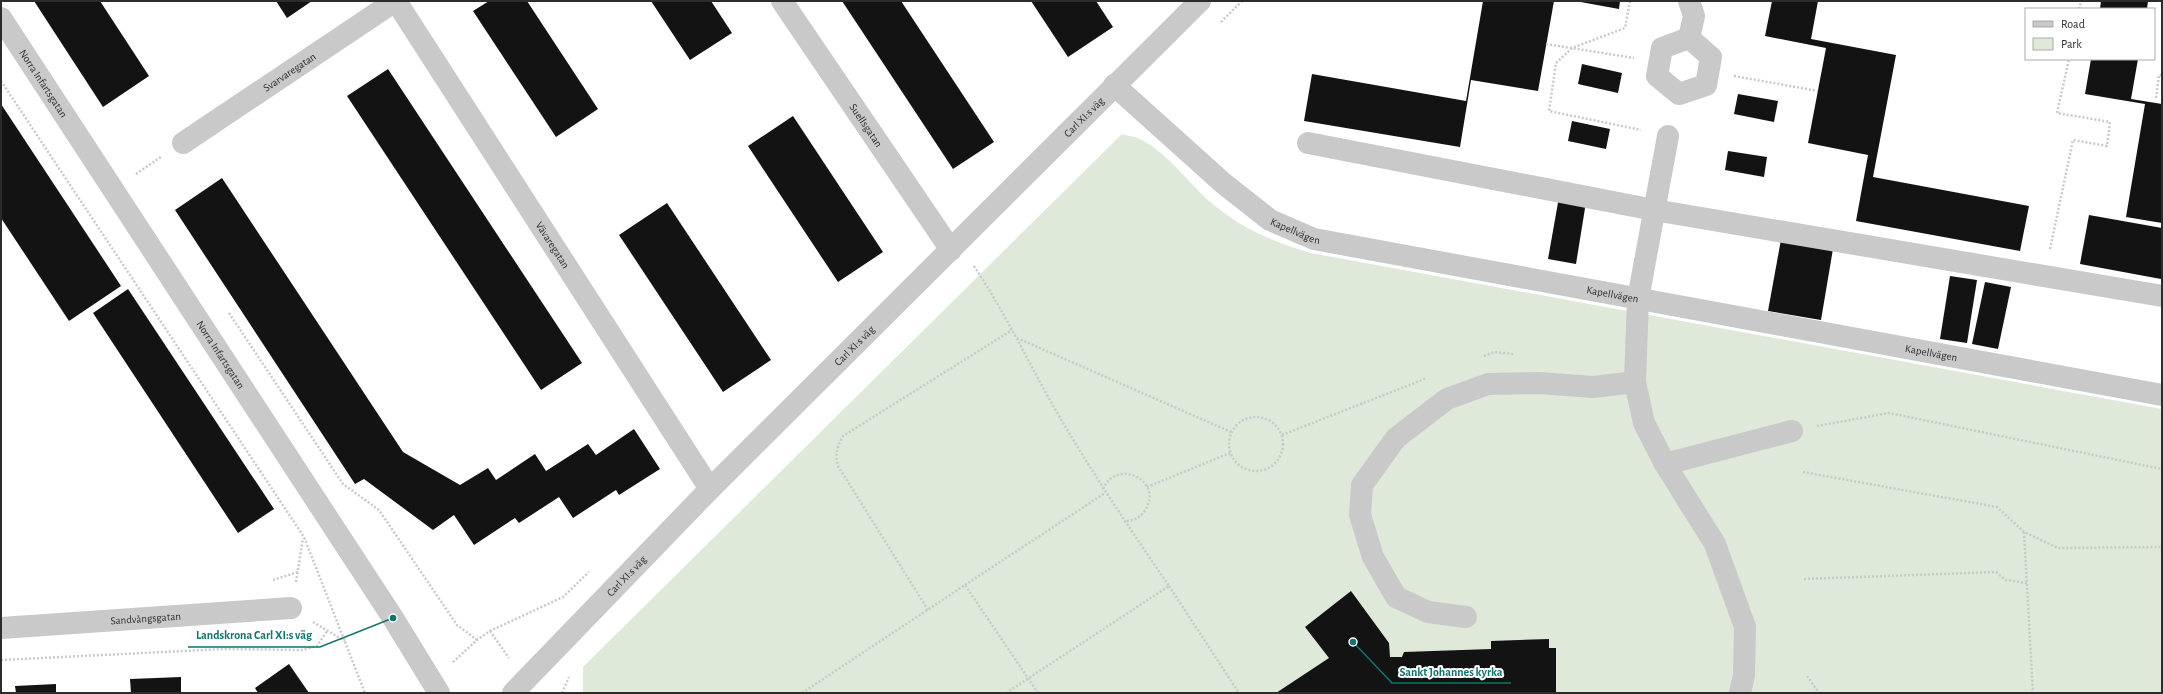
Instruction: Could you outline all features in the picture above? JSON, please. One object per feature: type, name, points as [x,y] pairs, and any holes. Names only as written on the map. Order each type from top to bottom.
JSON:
[{"type":"street","name":"Svarvaregatan","points":[[183,143],[395,1]]},
{"type":"street","name":"Vävaregatan","points":[[395,1],[710,489]]},
{"type":"street","name":"Suellsgatan","points":[[782,1],[951,250]]},
{"type":"street","name":"Carl XI:s väg","points":[[513,693],[710,489],[1200,1]]},
{"type":"street","points":[[1689,38],[1696,6]]},
{"type":"street","name":"Norra Infartsgatan","points":[[1,18],[393,618],[435,687]]},
{"type":"street","points":[[1689,38],[1711,57],[1706,85],[1679,94],[1657,76],[1662,48],[1689,38]]},
{"type":"street","name":"Kapellvägen","points":[[1114,85],[1223,183],[1270,220],[1314,239],[2162,395]]},
{"type":"street","points":[[1668,136],[1638,299],[1635,382],[1644,422],[1665,464],[1715,544],[1745,627],[1744,675],[1740,693]]},
{"type":"street","points":[[1308,143],[1654,210],[2162,296]]},
{"type":"street","points":[[1466,617],[1428,612],[1396,597],[1373,557],[1360,515],[1362,485],[1391,443],[1447,399],[1488,384],[1539,383],[1593,387],[1635,382]]},
{"type":"street","points":[[1665,464],[1792,431]]},
{"type":"street","name":"Sandvångsgatan","points":[[1,628],[291,608]]},
{"type":"path","points":[[1630,1],[1624,28],[1572,48],[1556,63],[1549,111],[1668,136]]},
{"type":"path","points":[[1546,44],[1660,62]]},
{"type":"path","points":[[2045,275],[2073,140],[2107,146],[2110,122],[2057,113],[2069,60]]},
{"type":"path","points":[[1708,72],[1788,84],[1818,91]]},
{"type":"path","points":[[2156,98],[2159,75],[2162,75]]},
{"type":"path","points":[[1,81],[304,537],[364,693]]},
{"type":"path","points":[[132,167],[141,180]]},
{"type":"path","points":[[974,265],[994,295],[1047,395],[1105,493],[1169,586],[1239,693]]},
{"type":"path","points":[[229,312],[343,484],[380,510],[457,625],[477,640]]},
{"type":"path","points":[[928,610],[838,466],[836,456],[838,445],[843,436],[1012,330]]},
{"type":"path","points":[[1017,338],[1231,432]]},
{"type":"path","points":[[1792,431],[1889,413],[2162,469]]},
{"type":"path","points":[[1258,416],[1268,419],[1277,426],[1282,435],[1284,446],[1281,456],[1274,465],[1265,470],[1254,471],[1243,468],[1235,462],[1230,453],[1228,442],[1231,432],[1238,423],[1247,418],[1258,416]]},
{"type":"path","points":[[1147,487],[1230,453]]},
{"type":"path","points":[[1803,472],[1997,507],[2024,532],[2058,548],[2162,547]]},
{"type":"path","points":[[1103,489],[1110,479],[1120,474],[1131,474],[1141,479],[1147,487],[1150,497],[1147,508],[1141,516],[1125,521]]},
{"type":"path","points":[[802,693],[1105,493]]},
{"type":"path","points":[[2024,532],[2033,693]]},
{"type":"path","points":[[435,687],[477,640],[490,631],[563,597],[591,570]]},
{"type":"path","points":[[1804,579],[1996,572],[2006,580],[2027,583]]},
{"type":"path","points":[[965,585],[1038,693]]},
{"type":"path","points":[[1006,693],[1169,586]]},
{"type":"path","points":[[1,660],[224,649],[302,650],[317,646],[328,631]]},
{"type":"path","points":[[1807,676],[1819,693]]},
{"type":"green space","points":[[1122,134],[1135,137],[1151,145],[1215,206],[1249,229],[1285,245],[1311,253],[2162,409],[2162,693],[583,693],[583,667]]},
{"type":"building","points":[[34,1],[100,1],[149,76],[103,107]]},
{"type":"building","points":[[276,1],[312,1],[287,18]]},
{"type":"building","points":[[489,1],[527,1],[598,109],[556,137],[473,11]]},
{"type":"building","points":[[651,1],[711,1],[732,33],[690,60]]},
{"type":"building","points":[[842,1],[901,1],[994,142],[953,169]]},
{"type":"building","points":[[1031,1],[1096,1],[1113,27],[1068,57]]},
{"type":"building","points":[[1483,1],[1554,1],[1538,91],[1471,80],[1460,147],[1304,121],[1312,74],[1466,101]]},
{"type":"building","points":[[1575,1],[1620,1],[1619,9]]},
{"type":"building","points":[[1772,1],[1818,1],[1811,39],[1896,55],[1873,177],[2029,206],[2020,251],[1856,221],[1868,155],[1808,143],[1826,48],[1765,36]]},
{"type":"building","points":[[2101,1],[2148,1],[2147,8],[2100,8]]},
{"type":"building","points":[[2091,60],[2138,60],[2131,99],[2162,104],[2162,223],[2126,217],[2145,104],[2085,94]]},
{"type":"building","points":[[1582,64],[1622,73],[1618,93],[1578,84]]},
{"type":"building","points":[[388,69],[582,363],[541,390],[347,96]]},
{"type":"building","points":[[1738,94],[1778,101],[1774,122],[1734,114]]},
{"type":"building","points":[[1,104],[121,286],[69,321],[1,218]]},
{"type":"building","points":[[793,116],[883,252],[838,282],[748,146]]},
{"type":"building","points":[[1572,121],[1610,129],[1606,149],[1568,141]]},
{"type":"building","points":[[1728,151],[1767,157],[1764,177],[1725,170]]},
{"type":"building","points":[[222,178],[403,452],[460,485],[488,468],[496,480],[535,454],[546,471],[588,444],[596,455],[634,429],[660,469],[619,495],[616,490],[573,518],[559,497],[519,523],[515,518],[474,545],[454,515],[433,530],[364,479],[355,484],[175,210]]},
{"type":"building","points":[[1559,197],[1586,202],[1576,264],[1548,259]]},
{"type":"building","points":[[667,203],[771,360],[723,392],[619,235]]},
{"type":"building","points":[[2089,215],[2162,228],[2161,279],[2080,264]]},
{"type":"building","points":[[1782,234],[1834,243],[1821,320],[1768,311]]},
{"type":"building","points":[[1950,276],[1977,280],[1967,343],[1940,339]]},
{"type":"building","points":[[1985,282],[2011,287],[1998,349],[1972,344]]},
{"type":"building","points":[[128,289],[274,509],[238,533],[93,313]]},
{"type":"building","points":[[1351,591],[1389,643],[1390,657],[1402,657],[1404,652],[1491,649],[1491,641],[1549,639],[1549,648],[1556,648],[1556,693],[1276,693],[1329,658],[1305,627]]},
{"type":"building","points":[[289,664],[309,693],[258,693],[255,688]]},
{"type":"building","points":[[181,677],[181,693],[131,693],[130,679]]},
{"type":"building","points":[[56,684],[56,693],[16,693],[15,686]]},
{"type":"place","name":"Landskrona Carl XI:s väg","points":[[393,618]]},
{"type":"place","name":"Sankt Johannes kyrka","points":[[1353,642]]}]
